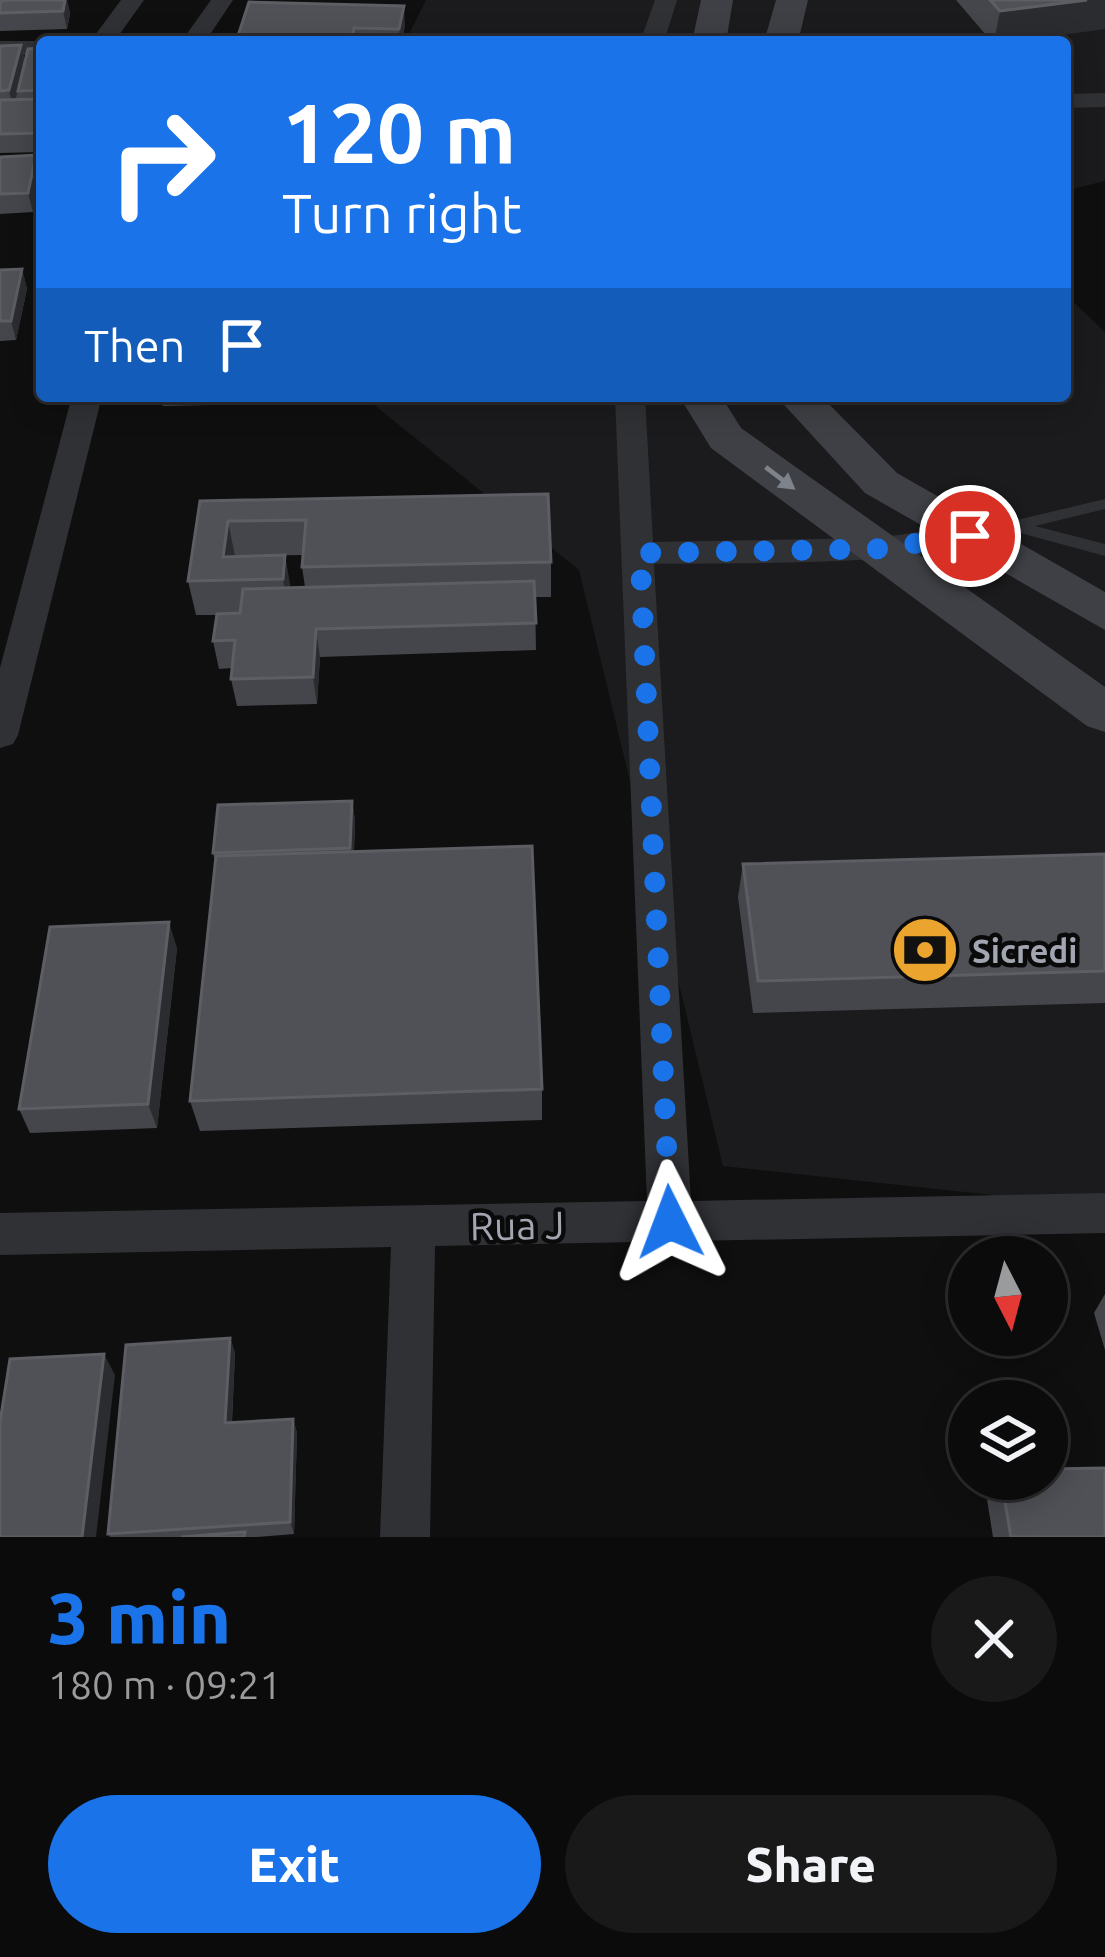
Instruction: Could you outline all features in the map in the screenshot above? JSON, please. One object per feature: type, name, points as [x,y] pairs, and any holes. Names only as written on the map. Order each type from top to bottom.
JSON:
[{"type":"street","points":[[106,36],[133,0]]},
{"type":"street","points":[[198,36],[222,0]]},
{"type":"street","points":[[654,36],[666,0]]},
{"type":"street","points":[[710,36],[717,0]]},
{"type":"street","points":[[783,36],[792,0]]},
{"type":"street","points":[[0,48],[36,48]]},
{"type":"street","points":[[1071,101],[1105,100]]},
{"type":"street","points":[[0,735],[85,402]]},
{"type":"street","points":[[630,402],[670,1222]]},
{"type":"street","points":[[704,402],[726,438],[1105,713]]},
{"type":"street","points":[[803,402],[880,483],[991,531],[1105,613]]},
{"type":"street","points":[[640,553],[876,549],[991,531]]},
{"type":"street","name":"Rua J","points":[[0,1234],[1105,1214]]},
{"type":"street","points":[[405,1537],[414,1226]]},
{"type":"lane","points":[[991,531],[1105,504]]},
{"type":"lane","points":[[991,531],[1105,550]]},
{"type":"shaded area","points":[[426,0],[1105,0],[1105,181],[1072,189],[1071,194],[1071,36],[408,36]]},
{"type":"shaded area","points":[[1071,300],[1105,332],[1105,1207],[723,1166],[579,570],[370,402],[1071,402]]},
{"type":"building","points":[[4,0],[65,0],[63,11],[0,13]]},
{"type":"building","points":[[990,0],[1087,0],[1000,11]]},
{"type":"building","points":[[249,2],[404,6],[399,29],[354,28],[352,36],[238,36]]},
{"type":"building","points":[[21,45],[9,90],[0,91],[0,46]]},
{"type":"building","points":[[36,48],[36,90],[18,91],[28,49]]},
{"type":"building","points":[[36,99],[36,133],[0,134],[0,100]]},
{"type":"building","points":[[36,155],[28,193],[0,194],[0,157]]},
{"type":"building","points":[[22,269],[11,321],[0,321],[0,270]]},
{"type":"building","points":[[548,494],[551,562],[302,567],[306,520],[228,521],[223,557],[285,555],[283,579],[188,581],[200,501]]},
{"type":"building","points":[[534,581],[536,623],[316,629],[313,677],[231,679],[235,640],[213,641],[217,614],[240,613],[243,589]]},
{"type":"building","points":[[352,801],[350,848],[213,853],[218,805]]},
{"type":"building","points":[[532,846],[542,1089],[190,1101],[216,856]]},
{"type":"building","name":"Sicredi","points":[[1105,854],[1105,971],[758,981],[743,864]]},
{"type":"building","points":[[169,922],[148,1104],[19,1109],[50,927]]},
{"type":"building","points":[[230,1338],[225,1423],[293,1419],[290,1522],[108,1534],[126,1345]]},
{"type":"building","points":[[104,1354],[82,1537],[0,1537],[0,1422],[10,1359]]},
{"type":"building","points":[[1105,1468],[1105,1537],[1011,1537],[1005,1500],[1068,1500],[1068,1469]]},
{"type":"building","points":[[245,1532],[244,1537],[181,1537]]},
{"type":"place","name":"Sicredi","points":[[925,950]]},
{"type":"route","points":[[670,1222],[640,553],[876,549],[970,536]]}]
